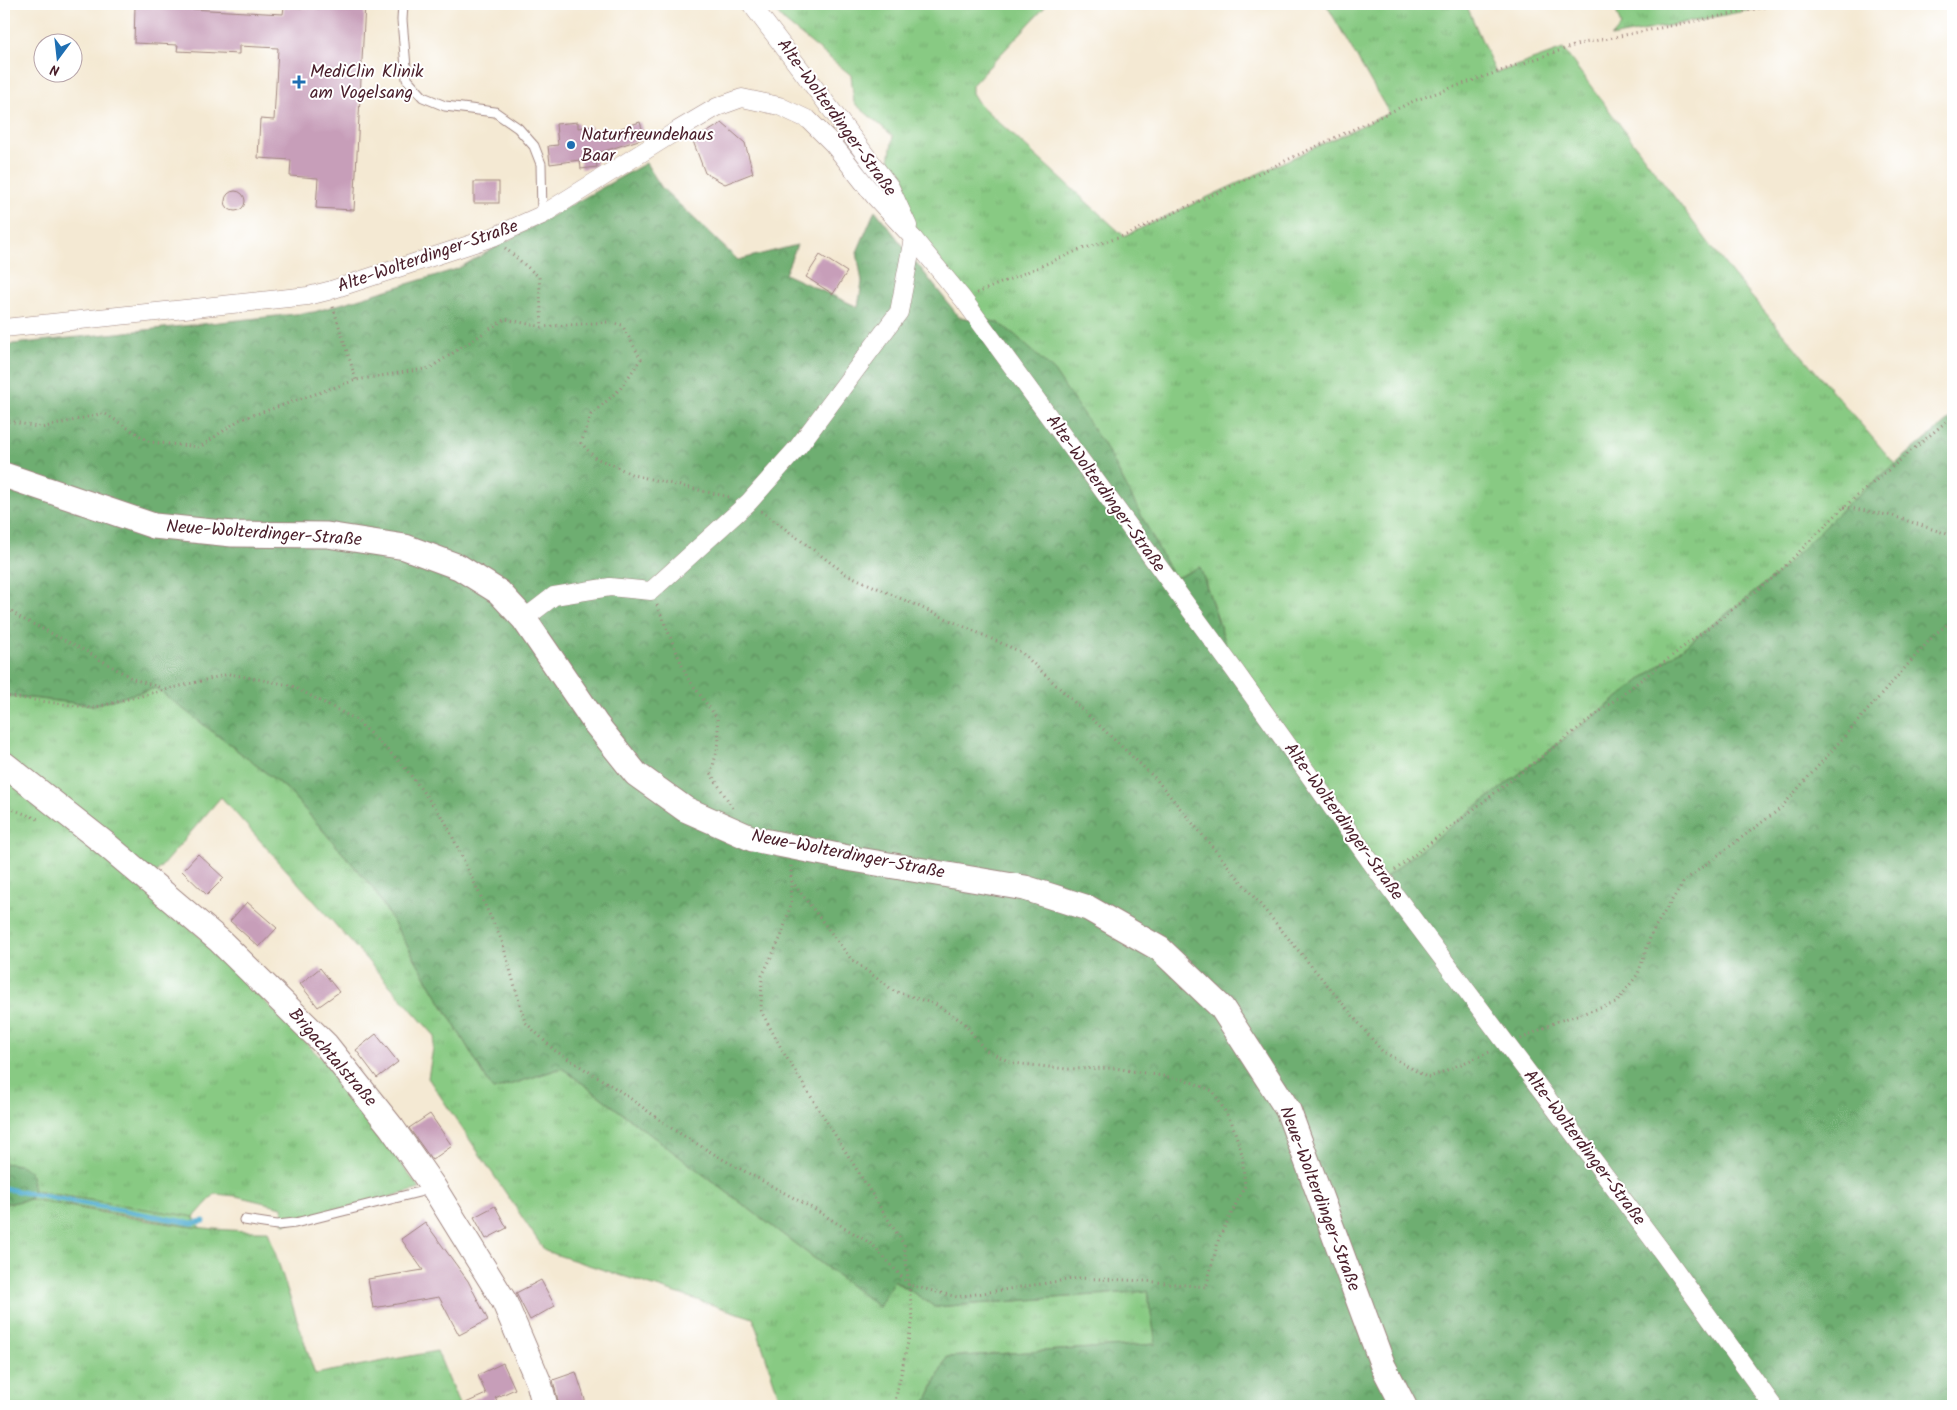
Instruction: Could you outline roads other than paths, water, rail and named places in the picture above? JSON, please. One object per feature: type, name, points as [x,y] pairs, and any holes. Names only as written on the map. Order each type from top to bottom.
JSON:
[{"type":"main road","name":"Neue-Wolterdinger-Straße","points":[[4,475],[154,526],[232,534],[327,535],[405,547],[459,567],[499,592],[524,619],[596,724],[636,774],[685,809],[753,839],[853,859],[1026,888],[1088,908],[1160,949],[1222,1008],[1288,1110],[1383,1366],[1404,1406]]},
{"type":"main road","name":"Brigachtalstraße","points":[[4,764],[103,842],[220,941],[326,1045],[392,1128],[434,1188],[504,1300],[539,1383],[546,1406]]},
{"type":"street","name":"Alte-Wolterdinger-Straße","points":[[751,4],[890,187],[913,238]]},
{"type":"street","name":"Alte-Wolterdinger-Straße","points":[[4,328],[308,296],[328,291],[492,238],[542,215],[693,121],[717,108],[742,98],[779,106],[809,120],[913,238],[963,299],[1229,663],[1383,879],[1663,1254],[1773,1406]]},
{"type":"street","points":[[524,619],[554,596],[610,587],[651,591],[749,502],[798,447],[899,312],[913,238]]},
{"type":"lane","points":[[403,4],[402,20],[407,79],[423,97],[445,106],[494,112],[518,128],[534,146],[541,164],[542,215]]},
{"type":"lane","points":[[244,1220],[277,1225],[295,1223],[434,1188]]},
{"type":"waterway","points":[[4,1188],[192,1223],[204,1221]]},
{"type":"place","name":"MediClin Klinik am Vogelsang","points":[[299,82]]},
{"type":"place","name":"Naturfreundehaus Baar","points":[[571,145]]}]
